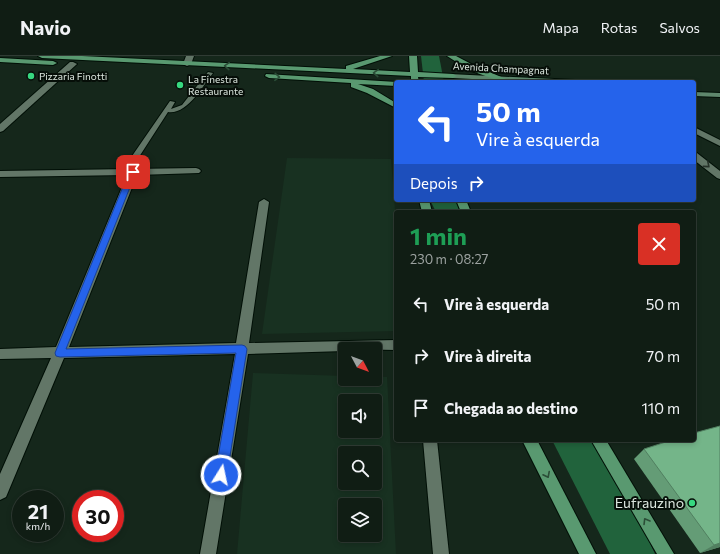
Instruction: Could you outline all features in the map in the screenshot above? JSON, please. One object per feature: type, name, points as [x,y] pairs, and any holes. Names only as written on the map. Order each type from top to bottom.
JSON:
[{"type":"main road","name":"Avenida Champagnat","points":[[42,56],[336,71],[417,77],[451,68]]},
{"type":"main road","points":[[336,71],[388,56]]},
{"type":"main road","points":[[413,56],[417,77]]},
{"type":"main road","points":[[0,60],[394,84]]},
{"type":"main road","points":[[451,68],[472,68],[502,79]]},
{"type":"main road","points":[[341,81],[370,92],[394,105]]},
{"type":"main road","points":[[530,442],[588,554]]},
{"type":"main road","points":[[599,442],[666,554]]},
{"type":"street","points":[[187,64],[190,56]]},
{"type":"street","points":[[0,129],[73,64]]},
{"type":"street","name":"Avenida Champagnat","points":[[451,68],[502,79],[526,80]]},
{"type":"street","points":[[696,88],[720,89]]},
{"type":"street","points":[[696,94],[720,96]]},
{"type":"street","points":[[696,131],[720,143]]},
{"type":"street","points":[[696,134],[710,137]]},
{"type":"street","points":[[696,157],[720,176]]},
{"type":"street","points":[[0,184],[3,174],[196,171]]},
{"type":"street","points":[[0,492],[60,353],[129,172]]},
{"type":"street","points":[[208,554],[242,349],[264,202]]},
{"type":"street","points":[[0,354],[394,345]]},
{"type":"street","points":[[430,442],[441,554]]},
{"type":"lane","points":[[166,110],[173,111],[184,106],[210,73]]},
{"type":"lane","points":[[129,172],[172,102]]},
{"type":"shaded area","points":[[287,158],[391,159],[395,210],[394,331],[262,334]]},
{"type":"shaded area","points":[[253,373],[338,376],[338,386],[382,386],[382,377],[387,377],[396,554],[237,554]]},
{"type":"building","name":"Eufrauzino","points":[[720,426],[720,543],[714,545],[644,449],[666,442],[696,442],[696,432]]},
{"type":"waterway","points":[[430,56],[434,80]]},
{"type":"waterway","points":[[444,202],[448,210]]},
{"type":"waterway","points":[[572,442],[633,554]]},
{"type":"place","name":"Pizzaria Finotti","points":[[31,76]]},
{"type":"place","name":"La Finestra Restaurante","points":[[180,85]]},
{"type":"place","name":"Eufrauzino","points":[[692,503]]},
{"type":"route","points":[[133,172],[60,353],[242,349],[221,475]]}]
